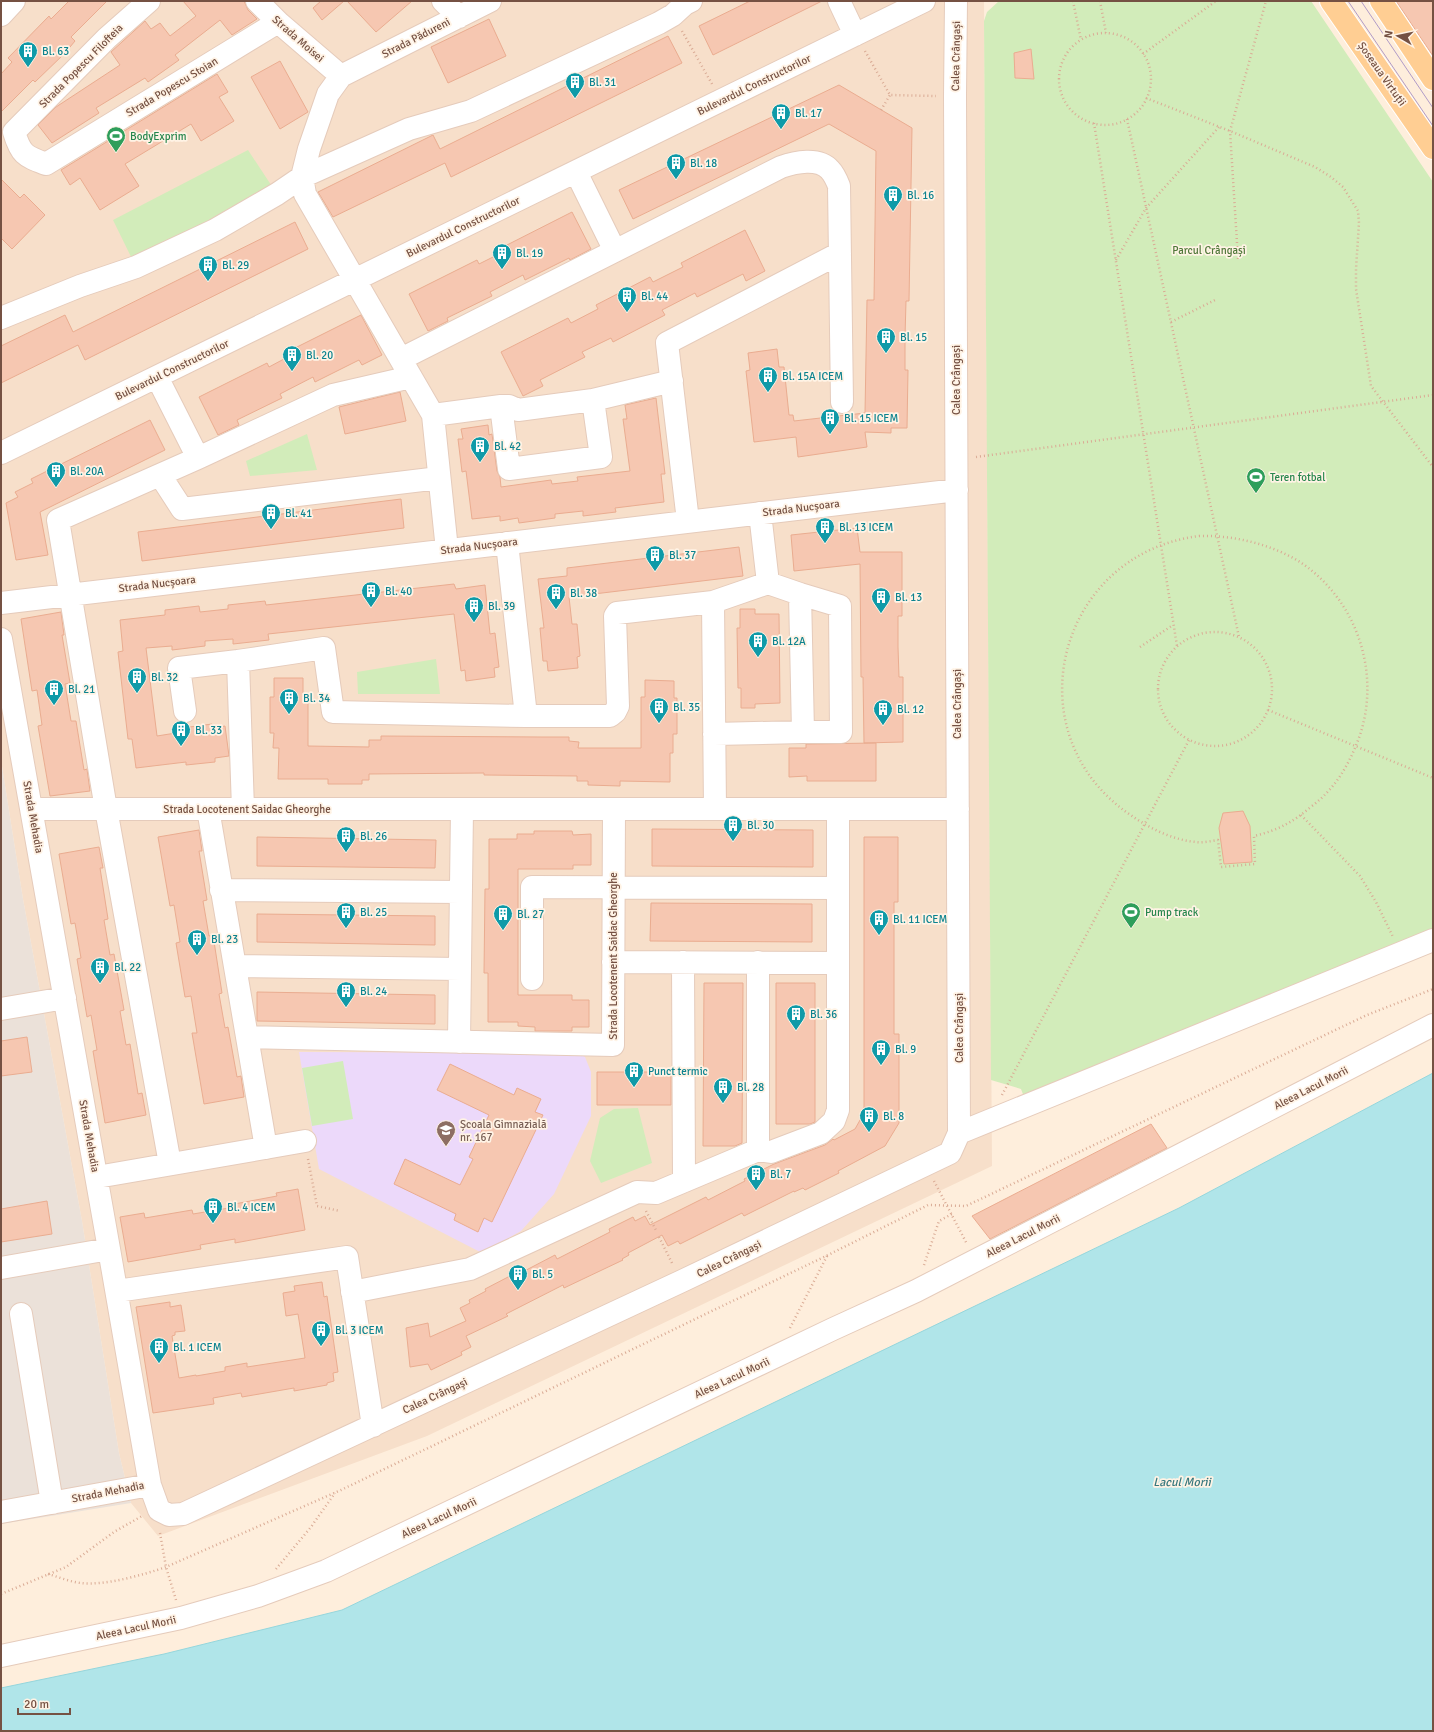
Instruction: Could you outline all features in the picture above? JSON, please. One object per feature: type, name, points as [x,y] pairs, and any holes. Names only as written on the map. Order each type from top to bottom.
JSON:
[{"type":"main road","name":"Șoseaua Virtuții","points":[[1331,1],[1433,148]]},
{"type":"main road","points":[[1382,1],[1433,79]]},
{"type":"street","name":"Strada Popescu Filofteia","points":[[14,132],[108,38],[149,1]]},
{"type":"street","name":"Strada Moisei","points":[[257,1],[278,22],[341,76]]},
{"type":"street","points":[[443,1],[459,17]]},
{"type":"street","name":"Strada Pădureni","points":[[341,76],[490,1]]},
{"type":"street","points":[[1,318],[80,286],[136,267],[215,230],[302,178],[409,129],[471,111],[618,43],[673,15],[685,4],[691,1]]},
{"type":"street","points":[[839,1],[855,35]]},
{"type":"street","name":"Bulevardul Constructorilor","points":[[1,453],[924,1]]},
{"type":"street","name":"Calea Crângași","points":[[154,1498],[169,1515],[183,1514],[682,1281],[950,1153],[959,1133],[955,96],[956,1]]},
{"type":"street","name":"Strada Popescu Stoian","points":[[14,132],[19,147],[27,157],[46,164],[278,22]]},
{"type":"street","points":[[341,76],[328,94],[309,149],[302,178],[305,194],[433,415],[447,550]]},
{"type":"street","points":[[170,1164],[106,809],[58,520],[198,458],[333,395],[406,368],[615,251],[781,166],[802,162],[820,164],[829,168],[839,186],[842,402]]},
{"type":"street","points":[[576,172],[615,251]]},
{"type":"street","points":[[688,521],[667,343],[840,253]]},
{"type":"street","points":[[157,377],[198,458]]},
{"type":"street","points":[[433,415],[501,406],[509,406],[518,410],[593,400],[672,381]]},
{"type":"street","points":[[501,406],[509,469],[601,458],[593,400]]},
{"type":"street","points":[[160,475],[182,509],[439,478]]},
{"type":"street","name":"Strada Nucșoara","points":[[1,602],[957,490]]},
{"type":"street","points":[[760,513],[768,583]]},
{"type":"street","points":[[507,543],[526,716]]},
{"type":"street","points":[[184,711],[179,668],[324,648],[332,712],[526,716],[612,715],[618,706],[616,615],[619,613],[713,602],[768,583],[840,606],[842,732],[714,734]]},
{"type":"street","points":[[800,594],[803,732]]},
{"type":"street","points":[[713,602],[715,809]]},
{"type":"street","name":"Strada Mehadia","points":[[1,639],[154,1498],[52,1503],[1,1512]]},
{"type":"street","points":[[238,661],[243,809]]},
{"type":"street","name":"Strada Locotenent Saidac Gheorghe","points":[[32,809],[958,809]]},
{"type":"street","points":[[208,809],[266,1148]]},
{"type":"street","points":[[459,1042],[462,809]]},
{"type":"street","name":"Strada Locotenent Saidac Gheorghe","points":[[247,1038],[613,1045],[614,809]]},
{"type":"street","points":[[352,1292],[470,1269],[636,1192],[656,1193],[758,1150],[771,1152],[822,1133],[831,1125],[837,1116],[838,809]]},
{"type":"street","points":[[532,979],[532,887],[838,888]]},
{"type":"street","points":[[221,890],[461,892]]},
{"type":"street","points":[[959,1133],[1400,952],[1433,940]]},
{"type":"street","points":[[613,962],[838,962]]},
{"type":"street","points":[[684,962],[684,1181]]},
{"type":"street","points":[[758,962],[758,1150]]},
{"type":"street","points":[[235,966],[460,969]]},
{"type":"street","points":[[1,1009],[65,998]]},
{"type":"street","name":"Aleea Lacul Morii","points":[[1,1656],[182,1618],[258,1596],[326,1571],[833,1329],[916,1291],[1433,1025]]},
{"type":"street","points":[[96,1177],[305,1141]]},
{"type":"street","points":[[1,1268],[109,1249]]},
{"type":"street","points":[[117,1291],[347,1257],[373,1426]]},
{"type":"street","points":[[21,1314],[52,1503]]},
{"type":"path","points":[[1073,1],[1081,40]]},
{"type":"path","points":[[1100,1],[1106,33]]},
{"type":"path","points":[[1144,54],[1216,1]]},
{"type":"path","points":[[1238,259],[1230,131],[1266,1]]},
{"type":"path","points":[[673,15],[705,70],[720,101]]},
{"type":"path","points":[[1106,33],[1121,35],[1134,43],[1144,54],[1151,75],[1150,87],[1146,98],[1135,113],[1127,119],[1111,124],[1094,123],[1082,118],[1071,110],[1064,99],[1060,86],[1060,73],[1063,60],[1070,48],[1093,34],[1106,33]]},
{"type":"path","points":[[855,35],[890,95]]},
{"type":"path","points":[[890,95],[955,96]]},
{"type":"path","points":[[880,110],[890,95]]},
{"type":"path","points":[[1146,98],[1315,167],[1343,187],[1358,211],[1359,223],[1356,269],[1358,307],[1371,386],[1433,467]]},
{"type":"path","points":[[1127,119],[1239,637]]},
{"type":"path","points":[[1094,123],[1177,646]]},
{"type":"path","points":[[1116,260],[1146,208],[1219,127]]},
{"type":"path","points":[[1171,322],[1215,300]]},
{"type":"path","points":[[957,459],[1433,395]]},
{"type":"path","points":[[1216,536],[1276,550],[1300,563],[1325,583],[1349,614],[1360,639],[1367,666],[1368,677],[1366,714],[1356,746],[1349,763],[1325,797],[1301,815],[1273,832],[1254,836],[1255,864],[1221,867],[1218,840],[1197,842],[1178,838],[1145,825],[1108,798],[1083,768],[1074,751],[1066,729],[1062,709],[1064,661],[1069,641],[1087,604],[1101,587],[1116,573],[1145,553],[1162,545],[1186,538],[1216,536]]},
{"type":"path","points":[[1140,647],[1173,625]]},
{"type":"path","points":[[1207,633],[1223,633],[1239,637],[1253,647],[1264,660],[1270,676],[1272,693],[1268,710],[1260,724],[1248,736],[1234,743],[1219,746],[1204,746],[1189,740],[1177,732],[1165,717],[1158,699],[1159,680],[1165,661],[1177,646],[1191,637],[1207,633]]},
{"type":"path","points":[[1268,710],[1433,778]]},
{"type":"path","points":[[988,1121],[1189,740]]},
{"type":"path","points":[[1301,815],[1360,876],[1376,902],[1400,952]]},
{"type":"path","points":[[48,1574],[80,1583],[95,1584],[150,1573],[166,1567],[335,1493],[828,1255],[928,1205],[947,1204],[966,1206],[1367,1015],[1433,989]]},
{"type":"path","points":[[305,1141],[317,1206],[340,1211]]},
{"type":"path","points":[[925,1164],[976,1260]]},
{"type":"path","points":[[916,1291],[939,1221],[952,1214]]},
{"type":"path","points":[[659,1237],[682,1281]]},
{"type":"path","points":[[790,1330],[828,1255]]},
{"type":"path","points":[[258,1596],[264,1584],[311,1527],[335,1493]]},
{"type":"path","points":[[154,1498],[166,1567],[182,1618]]},
{"type":"path","points":[[1,1594],[66,1566],[114,1532],[147,1513],[154,1498]]},
{"type":"shaded area","points":[[1,1],[984,1],[992,1166],[427,1436],[158,1536],[131,1503],[119,1453],[82,1221],[23,899],[1,760]]},
{"type":"shaded area","points":[[1,760],[23,899],[82,1221],[119,1453],[131,1503],[1,1524]]},
{"type":"shaded area","name":"Școala Gimnazială nr. 167","points":[[299,1052],[578,1053],[585,1057],[591,1072],[591,1116],[554,1194],[521,1231],[482,1253],[319,1169]]},
{"type":"green space","name":"Parcul Crângași","points":[[999,1],[1311,1],[1433,182],[1433,929],[1024,1097],[1021,1089],[991,1080],[984,21],[987,12]]},
{"type":"green space","points":[[248,150],[277,194],[136,267],[113,220]]},
{"type":"green space","points":[[307,434],[317,470],[250,476],[246,461]]},
{"type":"green space","points":[[436,659],[440,694],[358,694],[357,672]]},
{"type":"green space","points":[[343,1061],[353,1119],[312,1126],[302,1068]]},
{"type":"green space","points":[[638,1108],[652,1163],[601,1183],[590,1161],[600,1118],[614,1109]]},
{"type":"water","name":"Lacul Morii","points":[[1433,1073],[1433,1731],[1,1731],[1,1688],[164,1654],[342,1610],[1179,1208]]},
{"type":"building","name":"Bl. 63","points":[[69,1],[107,1],[71,37],[75,41],[65,53],[35,82],[33,80],[1,112],[1,74],[12,62],[8,58],[49,16],[51,19]]},
{"type":"building","points":[[183,1],[244,1],[248,10],[257,19],[232,35],[220,20],[175,55],[179,60],[148,82],[145,78],[96,108],[99,113],[52,143],[38,125],[56,107],[120,65],[111,52],[145,21],[151,29],[160,23],[170,36],[196,16]]},
{"type":"building","points":[[321,1],[344,1],[322,20],[313,8]]},
{"type":"building","points":[[347,1],[412,1],[376,32]]},
{"type":"building","points":[[750,1],[822,1],[713,55],[699,26]]},
{"type":"building","points":[[1396,1],[1433,1],[1433,56]]},
{"type":"building","points":[[489,19],[506,56],[448,83],[431,47]]},
{"type":"building","name":"Bl. 31","points":[[668,36],[682,63],[451,177],[445,163],[333,217],[318,192],[433,135],[440,149]]},
{"type":"building","points":[[1031,49],[1034,79],[1015,78],[1014,53]]},
{"type":"building","points":[[280,61],[308,112],[280,129],[251,77]]},
{"type":"building","name":"BodyExprim","points":[[217,74],[228,92],[219,97],[234,121],[201,141],[191,124],[125,164],[139,186],[100,210],[80,178],[70,185],[61,170]]},
{"type":"building","points":[[839,85],[912,128],[909,301],[906,301],[905,337],[905,370],[908,370],[907,428],[891,428],[891,433],[865,432],[867,447],[798,457],[796,437],[754,442],[746,371],[750,370],[748,353],[777,349],[779,367],[784,367],[789,415],[793,415],[794,421],[865,413],[867,300],[874,300],[876,151],[829,124],[633,219],[619,190]]},
{"type":"building","points":[[1,179],[20,198],[24,194],[45,215],[12,249],[1,238]]},
{"type":"building","name":"Bl. 19","points":[[572,212],[591,249],[570,260],[569,258],[525,280],[523,275],[490,292],[492,296],[447,318],[448,321],[428,331],[409,294],[477,260],[479,264],[507,250],[505,246]]},
{"type":"building","name":"Bl. 29","points":[[295,222],[308,249],[85,360],[78,345],[1,383],[1,346],[65,315],[73,332]]},
{"type":"building","name":"Bl. 44","points":[[745,230],[765,271],[746,281],[743,274],[697,297],[695,293],[662,310],[665,315],[613,342],[611,338],[582,352],[585,357],[540,380],[543,386],[523,396],[501,352],[568,318],[571,323],[598,309],[596,305],[650,277],[653,282],[683,267],[681,263]]},
{"type":"building","name":"Bl. 20","points":[[361,315],[382,355],[362,365],[359,360],[315,382],[313,377],[280,394],[282,398],[237,420],[239,425],[218,435],[199,397],[267,363],[269,367],[297,352],[295,348]]},
{"type":"building","points":[[400,392],[406,421],[345,434],[339,407]]},
{"type":"building","name":"Bl. 42","points":[[656,398],[665,474],[661,474],[664,502],[615,508],[616,512],[583,516],[583,511],[555,514],[555,518],[519,523],[518,518],[500,521],[500,516],[472,519],[466,471],[462,472],[458,439],[463,439],[461,429],[488,425],[489,435],[492,434],[497,471],[500,477],[501,487],[551,480],[552,484],[578,481],[577,477],[630,471],[623,419],[627,419],[625,405]]},
{"type":"building","name":"Bl. 20A","points":[[150,420],[165,450],[40,512],[48,555],[16,560],[6,503],[18,497],[15,492],[33,483],[31,479]]},
{"type":"building","name":"Bl. 41","points":[[401,499],[404,528],[142,561],[138,532]]},
{"type":"building","points":[[857,528],[860,552],[902,552],[902,616],[898,616],[898,647],[899,677],[903,677],[903,742],[864,743],[863,677],[861,677],[860,564],[794,571],[791,535]]},
{"type":"building","name":"Bl. 37","points":[[739,547],[743,576],[569,597],[572,624],[577,624],[580,656],[577,657],[578,668],[548,671],[547,661],[543,661],[540,628],[544,628],[538,579],[567,576],[567,568]]},
{"type":"building","points":[[454,584],[456,589],[485,585],[490,634],[495,633],[499,667],[494,668],[495,677],[466,681],[465,670],[461,671],[454,614],[268,634],[269,640],[233,644],[233,639],[205,641],[205,646],[172,650],[172,646],[146,648],[157,736],[182,732],[182,728],[212,724],[213,728],[225,726],[229,756],[215,758],[215,762],[186,765],[186,762],[136,768],[132,739],[128,739],[118,652],[123,651],[120,620],[165,615],[165,610],[199,606],[200,612],[228,609],[228,605],[265,601],[266,605]]},
{"type":"building","name":"Bl. 12A","points":[[740,609],[755,609],[755,614],[779,614],[780,703],[755,704],[755,708],[741,708],[741,688],[738,688],[737,628],[740,628]]},
{"type":"building","name":"Bl. 21","points":[[61,612],[64,635],[62,635],[70,683],[65,684],[71,721],[76,721],[84,770],[87,769],[90,791],[50,796],[38,726],[42,725],[37,690],[32,691],[21,619]]},
{"type":"building","points":[[274,678],[303,678],[303,697],[308,697],[308,746],[369,747],[369,740],[381,740],[381,736],[569,737],[569,741],[579,742],[578,748],[641,748],[641,697],[645,697],[645,680],[674,681],[674,698],[677,698],[677,734],[673,734],[673,753],[670,753],[670,782],[620,781],[620,786],[588,785],[588,781],[577,781],[577,776],[484,775],[484,773],[369,774],[369,780],[362,780],[362,784],[328,784],[328,779],[278,779],[279,748],[273,748],[274,733],[270,733],[270,697],[274,697]]},
{"type":"building","points":[[876,743],[876,781],[807,781],[807,776],[789,777],[789,748],[806,748],[806,744]]},
{"type":"building","points":[[1243,811],[1250,826],[1252,862],[1224,864],[1219,828],[1223,813]]},
{"type":"building","name":"Bl. 30","points":[[652,829],[813,830],[813,867],[652,866]]},
{"type":"building","name":"Bl. 23","points":[[199,830],[202,851],[199,851],[207,900],[203,901],[209,936],[213,935],[222,993],[219,994],[225,1028],[228,1027],[237,1077],[241,1076],[244,1097],[204,1104],[192,1033],[197,1033],[191,996],[185,997],[176,943],[180,942],[174,905],[170,906],[158,837]]},
{"type":"building","name":"Bl. 27","points":[[534,831],[572,831],[573,835],[591,834],[591,865],[573,865],[573,869],[518,869],[518,995],[572,995],[572,1000],[589,1000],[589,1027],[572,1027],[572,1031],[535,1031],[535,1027],[518,1026],[518,1022],[488,1022],[488,973],[484,973],[485,889],[489,889],[489,839],[517,839],[517,834],[534,834]]},
{"type":"building","name":"Bl. 26","points":[[257,837],[436,840],[435,868],[257,866]]},
{"type":"building","points":[[864,837],[898,837],[898,902],[894,902],[894,1034],[899,1034],[899,1123],[885,1146],[838,1171],[839,1173],[805,1190],[803,1188],[794,1191],[744,1216],[742,1213],[680,1244],[678,1241],[668,1246],[662,1235],[628,1253],[629,1255],[622,1259],[623,1260],[564,1288],[563,1285],[506,1314],[508,1316],[466,1336],[471,1347],[461,1352],[462,1355],[431,1370],[428,1364],[410,1367],[406,1328],[428,1323],[430,1337],[466,1321],[460,1308],[470,1303],[469,1300],[486,1291],[485,1289],[510,1276],[511,1278],[555,1255],[557,1259],[610,1232],[609,1229],[633,1217],[635,1221],[645,1216],[650,1225],[706,1197],[708,1200],[774,1164],[825,1145],[833,1139],[834,1140],[855,1129],[864,1113]]},
{"type":"building","name":"Bl. 22","points":[[99,847],[103,868],[100,868],[108,919],[104,920],[110,955],[114,954],[124,1010],[120,1011],[126,1045],[130,1044],[138,1094],[142,1093],[146,1115],[105,1123],[93,1051],[97,1050],[91,1015],[87,1017],[77,959],[81,958],[75,923],[71,924],[59,854]]},
{"type":"building","points":[[651,903],[812,904],[812,942],[650,941]]},
{"type":"building","name":"Bl. 25","points":[[257,914],[435,916],[435,945],[257,942]]},
{"type":"building","name":"Bl. 28","points":[[704,983],[743,983],[742,1143],[735,1146],[703,1146]]},
{"type":"building","name":"Bl. 36","points":[[776,983],[815,983],[815,1122],[810,1124],[776,1124]]},
{"type":"building","name":"Bl. 24","points":[[257,992],[435,995],[435,1024],[257,1021]]},
{"type":"building","points":[[27,1037],[32,1072],[1,1076],[1,1041]]},
{"type":"building","points":[[450,1064],[514,1095],[517,1088],[541,1099],[535,1112],[543,1115],[492,1222],[484,1218],[478,1232],[454,1220],[456,1214],[394,1184],[405,1159],[460,1185],[473,1159],[469,1157],[489,1115],[437,1090]]},
{"type":"building","name":"Punct termic","points":[[597,1072],[671,1072],[671,1105],[597,1105]]},
{"type":"building","points":[[1151,1124],[1167,1148],[990,1239],[972,1216]]},
{"type":"building","name":"Bl. 4 ICEM","points":[[298,1189],[305,1230],[235,1243],[235,1239],[200,1245],[201,1249],[128,1262],[120,1217],[144,1213],[145,1218],[192,1210],[193,1214],[229,1208],[229,1205],[277,1196],[276,1193]]},
{"type":"building","points":[[47,1201],[52,1234],[1,1242],[1,1209]]},
{"type":"building","points":[[322,1282],[324,1297],[327,1296],[338,1372],[333,1373],[334,1381],[327,1383],[327,1385],[294,1391],[294,1388],[242,1397],[241,1393],[213,1398],[214,1404],[153,1413],[136,1307],[170,1302],[170,1307],[181,1305],[185,1331],[175,1332],[175,1335],[172,1336],[179,1378],[196,1376],[225,1371],[225,1367],[247,1363],[247,1367],[305,1358],[298,1314],[286,1316],[283,1293],[295,1291],[294,1286]]},
{"type":"tram line","points":[[1348,1],[1433,126]]},
{"type":"tram line","points":[[1361,1],[1433,108]]},
{"type":"place","name":"Bl. 63","points":[[28,68]]},
{"type":"place","name":"Bl. 31","points":[[575,99]]},
{"type":"place","name":"Bl. 17","points":[[781,130]]},
{"type":"place","name":"BodyExprim","points":[[116,153]]},
{"type":"place","name":"Bl. 18","points":[[676,180]]},
{"type":"place","name":"Bl. 16","points":[[893,212]]},
{"type":"place","name":"Bl. 19","points":[[502,270]]},
{"type":"place","name":"Bl. 29","points":[[208,282]]},
{"type":"place","name":"Bl. 44","points":[[627,313]]},
{"type":"place","name":"Bl. 15","points":[[886,354]]},
{"type":"place","name":"Bl. 20","points":[[292,372]]},
{"type":"place","name":"Bl. 15A ICEM","points":[[768,393]]},
{"type":"place","name":"Bl. 15 ICEM","points":[[830,435]]},
{"type":"place","name":"Bl. 42","points":[[480,463]]},
{"type":"place","name":"Bl. 20A","points":[[56,488]]},
{"type":"place","name":"Teren fotbal","points":[[1256,494]]},
{"type":"place","name":"Bl. 41","points":[[271,530]]},
{"type":"place","name":"Bl. 13 ICEM","points":[[825,544]]},
{"type":"place","name":"Bl. 37","points":[[655,572]]},
{"type":"place","name":"Bl. 40","points":[[371,608]]},
{"type":"place","name":"Bl. 38","points":[[556,610]]},
{"type":"place","name":"Bl. 13","points":[[881,614]]},
{"type":"place","name":"Bl. 39","points":[[474,623]]},
{"type":"place","name":"Bl. 12A","points":[[758,658]]},
{"type":"place","name":"Bl. 32","points":[[137,694]]},
{"type":"place","name":"Bl. 21","points":[[54,706]]},
{"type":"place","name":"Bl. 34","points":[[289,715]]},
{"type":"place","name":"Bl. 35","points":[[659,724]]},
{"type":"place","name":"Bl. 12","points":[[883,726]]},
{"type":"place","name":"Bl. 33","points":[[181,747]]},
{"type":"place","name":"Bl. 30","points":[[733,842]]},
{"type":"place","name":"Bl. 26","points":[[346,853]]},
{"type":"place","name":"Bl. 25","points":[[346,929]]},
{"type":"place","name":"Pump track","points":[[1131,929]]},
{"type":"place","name":"Bl. 27","points":[[503,931]]},
{"type":"place","name":"Bl. 11 ICEM","points":[[879,936]]},
{"type":"place","name":"Bl. 23","points":[[197,956]]},
{"type":"place","name":"Bl. 22","points":[[100,984]]},
{"type":"place","name":"Bl. 24","points":[[346,1008]]},
{"type":"place","name":"Bl. 36","points":[[796,1031]]},
{"type":"place","name":"Bl. 9","points":[[881,1066]]},
{"type":"place","name":"Punct termic","points":[[634,1088]]},
{"type":"place","name":"Bl. 28","points":[[723,1104]]},
{"type":"place","name":"Bl. 8","points":[[869,1133]]},
{"type":"place","name":"Școala Gimnazială nr. 167","points":[[446,1147]]},
{"type":"place","name":"Bl. 7","points":[[756,1191]]},
{"type":"place","name":"Bl. 4 ICEM","points":[[213,1224]]},
{"type":"place","name":"Bl. 5","points":[[518,1291]]},
{"type":"place","name":"Bl. 3 ICEM","points":[[321,1347]]},
{"type":"place","name":"Bl. 1 ICEM","points":[[159,1364]]}]
